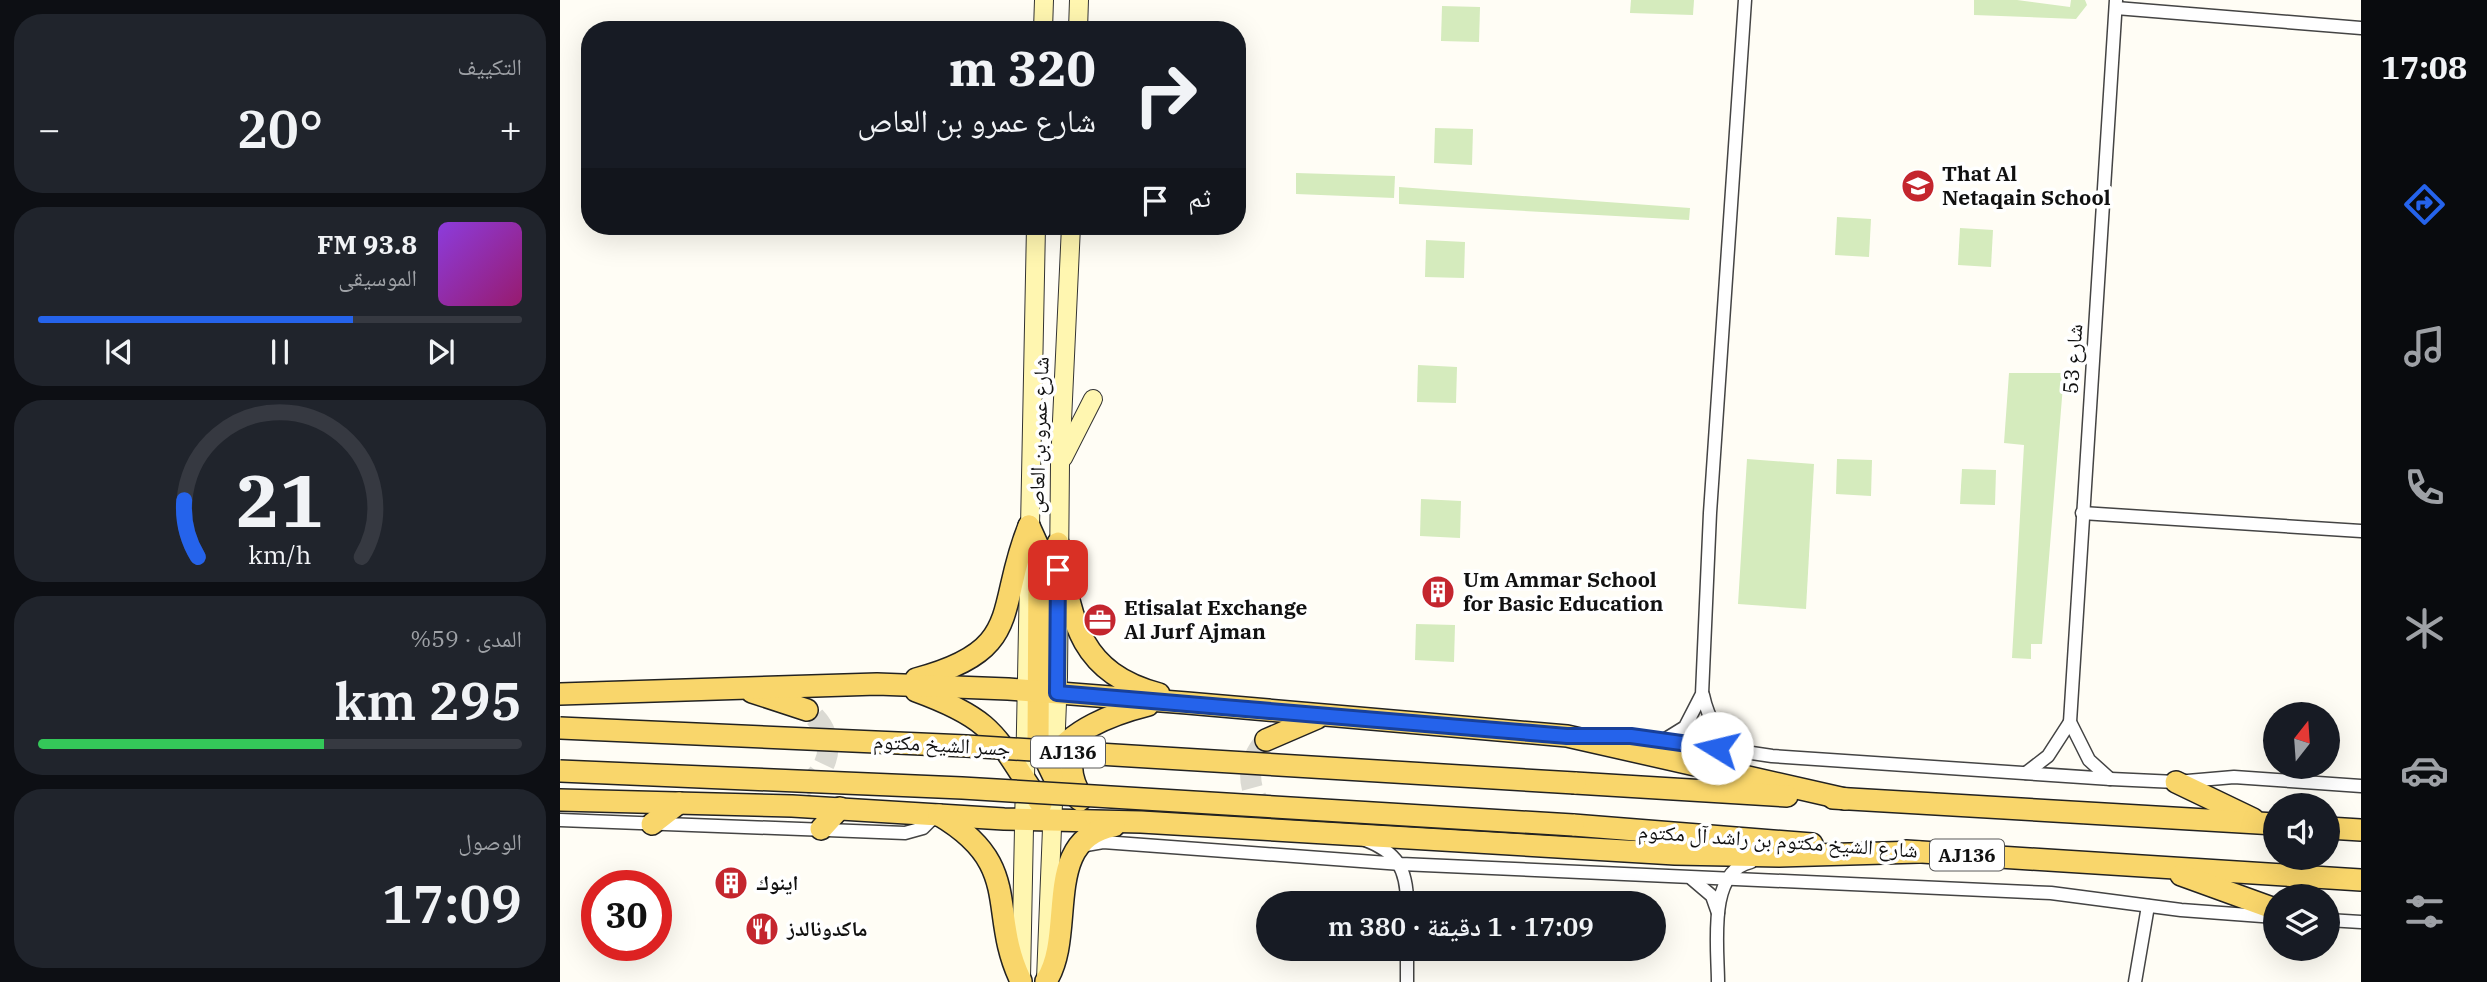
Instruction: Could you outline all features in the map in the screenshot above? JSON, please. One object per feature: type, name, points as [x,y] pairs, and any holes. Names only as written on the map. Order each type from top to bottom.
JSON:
[{"type":"main road","points":[[1043,21],[1044,0]]},
{"type":"main road","points":[[1078,21],[1079,0]]},
{"type":"main road","name":"شارع عمرو بن العاص","points":[[1029,526],[1036,235]]},
{"type":"main road","name":"شارع عمرو بن العاص","points":[[1046,982],[1046,917],[1052,820],[1046,689],[1058,543],[1070,235]]},
{"type":"main road","points":[[1060,464],[1093,399]]},
{"type":"main road","points":[[897,684],[959,664],[992,638],[1006,615],[1020,549],[1029,526]]},
{"type":"main road","points":[[1021,982],[1026,773],[1046,689],[1040,565],[1036,538],[1029,526]]},
{"type":"main road","points":[[1058,543],[1072,618],[1094,658],[1121,680],[1187,702]]},
{"type":"main road","points":[[897,684],[971,714],[998,737],[1026,773],[1052,820]]},
{"type":"main road","points":[[560,694],[721,687],[897,684],[1046,689],[1163,702],[1567,736],[1845,799]]},
{"type":"main road","points":[[721,687],[765,695],[807,709]]},
{"type":"main road","name":"شارع عمرو بن العاص","points":[[1026,773],[1046,689]]},
{"type":"main road","points":[[937,814],[958,812],[985,799],[1008,780],[1051,766],[1088,727],[1118,714],[1163,702]]},
{"type":"main road","points":[[1266,740],[1325,715]]},
{"type":"main road","points":[[1088,727],[1073,749],[1071,775],[1075,788],[1092,807]]},
{"type":"main road","name":"جسر الشيخ مكتوم","points":[[560,728],[966,746],[1845,799]]},
{"type":"main road","points":[[1036,732],[1051,766],[1069,793],[1092,807],[1141,822]]},
{"type":"main road","name":"جسر الشيخ مكتوم","points":[[560,771],[962,788],[1573,825]]},
{"type":"main road","points":[[2176,782],[2263,822]]},
{"type":"main road","points":[[744,805],[803,787]]},
{"type":"main road","name":"AJ136","points":[[1845,799],[2263,824]]},
{"type":"main road","points":[[560,800],[840,808],[1026,820],[1141,822],[1572,850],[1779,856],[1919,852]]},
{"type":"main road","points":[[652,824],[679,803]]},
{"type":"main road","points":[[821,829],[840,808]]},
{"type":"main road","points":[[937,814],[967,835],[990,863],[1003,895],[1010,953],[1021,982]]},
{"type":"main road","points":[[1270,815],[1302,832]]},
{"type":"main road","points":[[1046,982],[1059,953],[1067,868],[1076,849],[1099,830],[1141,822]]},
{"type":"main road","name":"شارع الشيخ مكتوم بن راشد آل مكتوم","points":[[1573,825],[1919,852],[2361,880]]},
{"type":"main road","points":[[2340,829],[2361,830]]},
{"type":"main road","points":[[2160,867],[2263,905]]},
{"type":"street","points":[[1664,740],[1675,734],[1693,717],[1702,694],[1710,513],[1745,0]]},
{"type":"street","points":[[2116,4],[2361,28]]},
{"type":"street","name":"شارع 53","points":[[2111,779],[2089,760],[2077,742],[2070,722],[2116,4]]},
{"type":"street","points":[[2082,513],[2361,531]]},
{"type":"street","points":[[1702,694],[1716,728],[1744,753]]},
{"type":"street","name":"شارع 53","points":[[2026,773],[2048,756],[2070,722]]},
{"type":"street","points":[[1567,736],[1615,735],[1744,753],[2111,779],[2176,782],[2234,777],[2361,786]]},
{"type":"street","points":[[560,820],[911,833],[923,828],[937,814]]},
{"type":"street","points":[[1353,836],[1386,850],[1401,864],[1407,888]]},
{"type":"street","points":[[1076,849],[1103,842],[1428,866],[1689,877],[1724,881],[2051,893],[2148,906],[2263,916]]},
{"type":"street","points":[[1718,982],[1718,915],[1724,881],[1738,866],[1779,856]]},
{"type":"street","points":[[1407,888],[1415,874],[1428,866]]},
{"type":"street","points":[[1689,877],[1698,881],[1712,896],[1718,915]]},
{"type":"street","points":[[2135,982],[2148,906]]},
{"type":"street","points":[[2340,921],[2361,922]]},
{"type":"street","points":[[1407,961],[1407,982]]},
{"type":"green space","points":[[1631,0],[1694,0],[1693,15],[1630,13]]},
{"type":"green space","points":[[1974,0],[2017,0],[2070,7],[2071,0],[2085,0],[2087,5],[2076,19],[1974,15]]},
{"type":"green space","points":[[1442,6],[1480,7],[1479,42],[1441,41]]},
{"type":"green space","points":[[1435,128],[1473,129],[1472,165],[1434,163]]},
{"type":"green space","points":[[1296,173],[1395,176],[1394,198],[1296,194]]},
{"type":"green space","points":[[1399,187],[1690,208],[1689,220],[1399,204]]},
{"type":"green space","points":[[1837,217],[1871,219],[1869,257],[1835,255]]},
{"type":"green space","points":[[1960,228],[1993,230],[1991,267],[1958,265]]},
{"type":"green space","points":[[1426,240],[1465,242],[1464,278],[1425,277]]},
{"type":"green space","points":[[1418,365],[1457,367],[1456,403],[1417,402]]},
{"type":"green space","points":[[2009,373],[2064,373],[2042,644],[2031,644],[2031,659],[2012,658],[2024,445],[2004,443]]},
{"type":"green space","points":[[1747,459],[1814,464],[1806,609],[1738,604]]},
{"type":"green space","points":[[1837,459],[1872,460],[1871,496],[1836,494]]},
{"type":"green space","points":[[1962,469],[1996,470],[1995,505],[1960,504]]},
{"type":"green space","points":[[1421,499],[1461,501],[1460,538],[1420,536]]},
{"type":"green space","points":[[1416,624],[1455,625],[1454,662],[1415,660]]},
{"type":"tunnel","points":[[803,787],[821,770],[828,749],[823,728],[807,710]]},
{"type":"tunnel","points":[[1266,740],[1254,759],[1251,779],[1256,798],[1270,815]]},
{"type":"place","name":"That Al Netaqain School","points":[[1918,186]]},
{"type":"place","name":"Um Ammar School for Basic Education","points":[[1438,592]]},
{"type":"place","name":"Etisalat Exchange Al Jurf Ajman","points":[[1100,620]]},
{"type":"place","name":"اينوك","points":[[731,883]]},
{"type":"place","name":"ماكدونالدز","points":[[762,929]]},
{"type":"route","points":[[1058,570],[1057,693],[1567,736],[1631,736],[1717,748]]}]
